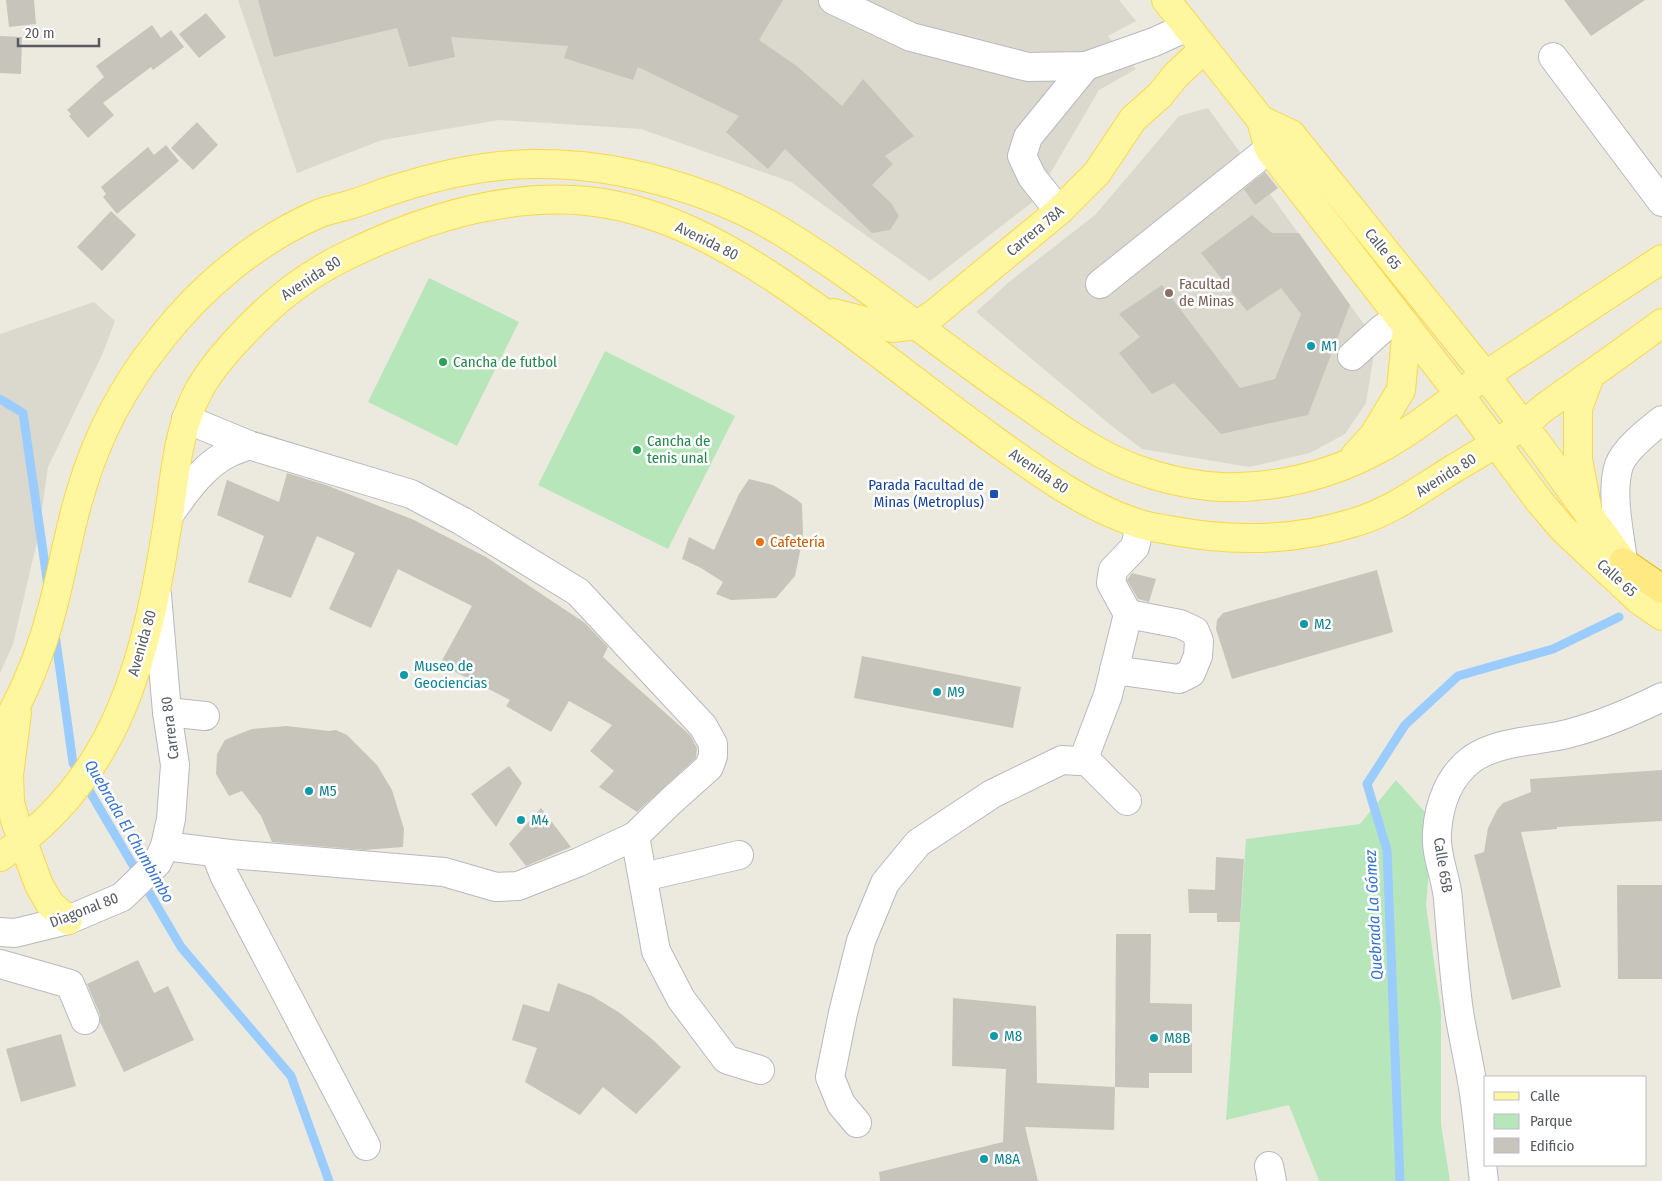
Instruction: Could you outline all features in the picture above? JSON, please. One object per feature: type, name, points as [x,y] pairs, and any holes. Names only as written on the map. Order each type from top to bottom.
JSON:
[{"type":"highway","points":[[1624,562],[1651,595]]},
{"type":"main road","name":"Calle 65","points":[[1166,0],[1261,120],[1486,376],[1624,562]]},
{"type":"main road","name":"Carrera 78A","points":[[821,309],[892,328],[917,325],[934,314],[1060,211],[1097,173],[1133,119],[1160,95],[1176,75],[1204,49]]},
{"type":"main road","name":"Calle 65","points":[[1280,142],[1403,322],[1540,502],[1564,529],[1651,595],[1662,616]]},
{"type":"main road","points":[[0,734],[18,701],[44,639],[82,486],[106,423],[134,375],[172,325],[200,294],[238,263],[261,246],[293,227],[323,212],[440,176],[499,166],[544,164],[600,168],[704,194],[738,208],[780,230],[917,325],[968,365],[1090,447],[1121,463],[1165,479],[1221,487],[1268,485],[1314,476],[1348,464],[1380,449],[1662,258]]},
{"type":"main road","name":"Avenida 80","points":[[0,856],[23,842],[79,785],[93,765],[116,724],[144,641],[156,591],[178,454],[186,419],[197,393],[227,351],[278,298],[305,278],[347,255],[416,225],[443,216],[505,203],[540,199],[590,201],[662,219],[718,243],[761,269],[821,309],[940,401],[1046,477],[1084,500],[1140,525],[1195,535],[1236,538],[1302,534],[1350,524],[1377,515],[1523,425],[1662,323]]},
{"type":"main road","points":[[1348,464],[1374,435],[1401,390],[1403,322]]},
{"type":"main road","points":[[1588,513],[1577,444],[1578,408],[1590,376]]},
{"type":"main road","points":[[18,701],[9,775],[10,802],[39,885],[50,904],[68,920]]},
{"type":"street","points":[[833,0],[910,36],[1028,67],[1086,66],[1154,42],[1187,27]]},
{"type":"street","points":[[1553,57],[1662,202]]},
{"type":"street","points":[[1060,211],[1032,177],[1022,156],[1028,137],[1086,66]]},
{"type":"street","points":[[1100,284],[1280,142]]},
{"type":"street","points":[[1352,356],[1382,329],[1403,322]]},
{"type":"street","points":[[161,854],[225,853],[444,872],[496,887],[518,886],[579,862],[635,836],[709,767],[713,756],[713,744],[703,726],[578,592],[462,521],[411,494],[249,445],[186,419]]},
{"type":"street","points":[[1624,562],[1615,489],[1620,464],[1632,446],[1662,420]]},
{"type":"street","points":[[169,515],[190,486],[208,468],[226,455],[249,445]]},
{"type":"street","points":[[857,1123],[841,1104],[830,1077],[843,1013],[861,941],[885,883],[918,843],[992,794],[1062,760],[1079,761],[1084,758],[1108,695],[1128,614],[1111,583],[1113,570],[1135,547],[1140,525]]},
{"type":"street","name":"Carrera 80","points":[[156,591],[167,712],[175,766],[171,819],[161,854]]},
{"type":"street","points":[[1114,670],[1179,679],[1191,673],[1198,656],[1199,641],[1195,631],[1180,624],[1128,614]]},
{"type":"street","name":"Calle 65B","points":[[1484,1181],[1473,1087],[1459,1013],[1447,889],[1439,861],[1437,834],[1440,809],[1445,794],[1453,779],[1471,760],[1487,751],[1500,746],[1567,734],[1592,726],[1662,697]]},
{"type":"street","points":[[167,712],[205,716]]},
{"type":"street","points":[[1084,758],[1127,801]]},
{"type":"street","points":[[635,836],[656,951],[681,999],[726,1058],[760,1070]]},
{"type":"street","points":[[225,853],[224,875],[366,1146]]},
{"type":"street","name":"Diagonal 80","points":[[0,932],[15,933],[68,920],[122,897],[161,854]]},
{"type":"street","points":[[643,877],[739,855]]},
{"type":"street","points":[[0,964],[70,984],[85,1020]]},
{"type":"shaded area","points":[[238,0],[1119,0],[1136,21],[1108,36],[1136,69],[1099,90],[1034,201],[930,281],[791,182],[641,129],[499,120],[382,140],[297,173]]},
{"type":"shaded area","name":"Facultad de Minas","points":[[1208,108],[1366,327],[1374,354],[1366,403],[1345,434],[1310,453],[1249,467],[1142,449],[1108,423],[976,312],[1009,282],[1095,215],[1179,116]]},
{"type":"shaded area","points":[[94,302],[115,321],[102,355],[48,467],[38,537],[13,644],[0,673],[0,334]]},
{"type":"green space","name":"Cancha de futbol","points":[[429,278],[519,322],[457,446],[368,402]]},
{"type":"green space","name":"Cancha de tenis unal","points":[[605,351],[735,416],[668,549],[538,485]]},
{"type":"green space","points":[[1396,780],[1433,821],[1426,905],[1441,1011],[1441,1124],[1450,1181],[1319,1181],[1289,1105],[1226,1120],[1246,839],[1360,824]]},
{"type":"building","points":[[6,0],[34,0],[36,24],[9,27]]},
{"type":"building","points":[[258,0],[783,0],[759,40],[798,67],[842,106],[863,79],[914,136],[885,156],[893,164],[872,185],[891,203],[899,216],[890,230],[872,233],[785,149],[768,169],[726,132],[739,116],[638,67],[633,80],[564,58],[568,46],[451,37],[455,57],[409,67],[397,28],[274,57]]},
{"type":"building","points":[[1564,0],[1645,0],[1591,36]]},
{"type":"building","points":[[206,13],[226,37],[199,58],[179,34]]},
{"type":"building","points":[[152,25],[161,38],[171,30],[184,47],[153,70],[151,67],[103,103],[114,115],[88,138],[69,116],[71,114],[67,110],[104,77],[96,66]]},
{"type":"building","points":[[0,36],[22,37],[21,74],[0,73]]},
{"type":"building","points":[[197,122],[218,145],[193,170],[171,148]]},
{"type":"building","points":[[166,145],[179,161],[117,214],[103,197],[106,194],[101,187],[148,147],[154,155]]},
{"type":"building","points":[[1265,172],[1278,188],[1255,205],[1244,189]]},
{"type":"building","points":[[111,211],[136,235],[102,271],[77,247]]},
{"type":"building","points":[[1252,215],[1272,233],[1299,233],[1350,305],[1308,415],[1221,434],[1174,383],[1152,394],[1119,353],[1140,337],[1119,314],[1162,285],[1240,388],[1275,379],[1301,314],[1281,288],[1247,311],[1201,253]]},
{"type":"building","points":[[287,473],[326,485],[414,520],[486,557],[585,623],[608,647],[603,657],[690,735],[697,748],[696,758],[637,812],[599,787],[614,771],[590,751],[612,725],[569,701],[551,732],[506,706],[510,700],[440,664],[472,606],[398,569],[371,628],[329,609],[355,553],[317,536],[291,598],[248,582],[264,536],[217,515],[227,480],[279,502]]},
{"type":"building","name":"Cafetería","points":[[749,479],[773,485],[802,504],[803,532],[801,547],[795,576],[776,598],[731,600],[716,594],[723,582],[682,559],[689,537],[714,550],[739,494]]},
{"type":"building","name":"M2","points":[[1377,570],[1393,632],[1232,679],[1216,629],[1217,620],[1223,613]]},
{"type":"building","points":[[1132,573],[1156,579],[1149,602],[1138,599],[1127,580]]},
{"type":"building","name":"M9","points":[[862,656],[1021,687],[1013,728],[854,698]]},
{"type":"building","name":"M5","points":[[287,726],[329,731],[336,730],[347,735],[377,765],[392,790],[404,829],[403,847],[364,850],[272,842],[261,816],[242,791],[229,796],[216,774],[217,754],[225,740],[239,734],[252,729]]},
{"type":"building","points":[[509,766],[522,783],[496,827],[471,794]]},
{"type":"building","points":[[1662,770],[1662,821],[1557,827],[1557,829],[1521,832],[1561,987],[1512,1000],[1474,855],[1484,852],[1488,828],[1497,810],[1503,803],[1531,792],[1530,779]]},
{"type":"building","points":[[541,808],[571,847],[526,866],[509,844]]},
{"type":"building","points":[[1216,857],[1244,859],[1240,922],[1217,922],[1217,913],[1189,913],[1188,889],[1215,890]]},
{"type":"building","points":[[1617,885],[1662,885],[1662,979],[1618,979]]},
{"type":"building","name":"M8B","points":[[1116,934],[1151,934],[1150,1003],[1192,1004],[1192,1073],[1149,1073],[1149,1088],[1115,1087]]},
{"type":"building","points":[[138,960],[154,993],[168,986],[194,1040],[124,1072],[100,1022],[100,1015],[87,984]]},
{"type":"building","points":[[558,983],[592,996],[620,1013],[652,1039],[681,1067],[636,1114],[603,1087],[580,1115],[525,1082],[537,1048],[512,1040],[523,1004],[549,1012]]},
{"type":"building","name":"M8","points":[[953,998],[1036,1006],[1037,1083],[1115,1087],[1114,1130],[1025,1127],[1038,1181],[880,1181],[879,1172],[1003,1142],[1006,1069],[952,1066]]},
{"type":"building","points":[[61,1034],[76,1086],[21,1102],[6,1049]]},
{"type":"waterway","name":"Quebrada El Chumbimbo","points":[[0,399],[23,413],[48,586]]},
{"type":"waterway","name":"Quebrada La Gómez","points":[[1400,1181],[1387,850],[1367,784],[1405,725],[1458,676],[1553,649],[1619,617]]},
{"type":"waterway","name":"Quebrada El Chumbimbo","points":[[55,634],[73,763],[181,947],[291,1076],[329,1181]]},
{"type":"place","name":"Facultad de Minas","points":[[1169,293]]},
{"type":"place","name":"M1","points":[[1311,346]]},
{"type":"place","name":"Cancha de futbol","points":[[443,362]]},
{"type":"place","name":"Cancha de tenis unal","points":[[637,450]]},
{"type":"place","name":"Parada Facultad de Minas (Metroplus)","points":[[994,494]]},
{"type":"place","name":"Cafetería","points":[[760,542]]},
{"type":"place","name":"M2","points":[[1304,624]]},
{"type":"place","name":"Museo de Geociencias","points":[[404,675]]},
{"type":"place","name":"M9","points":[[937,692]]},
{"type":"place","name":"M5","points":[[309,791]]},
{"type":"place","name":"M4","points":[[521,820]]},
{"type":"place","name":"M8","points":[[994,1036]]},
{"type":"place","name":"M8B","points":[[1154,1038]]},
{"type":"place","name":"M8A","points":[[984,1159]]}]
